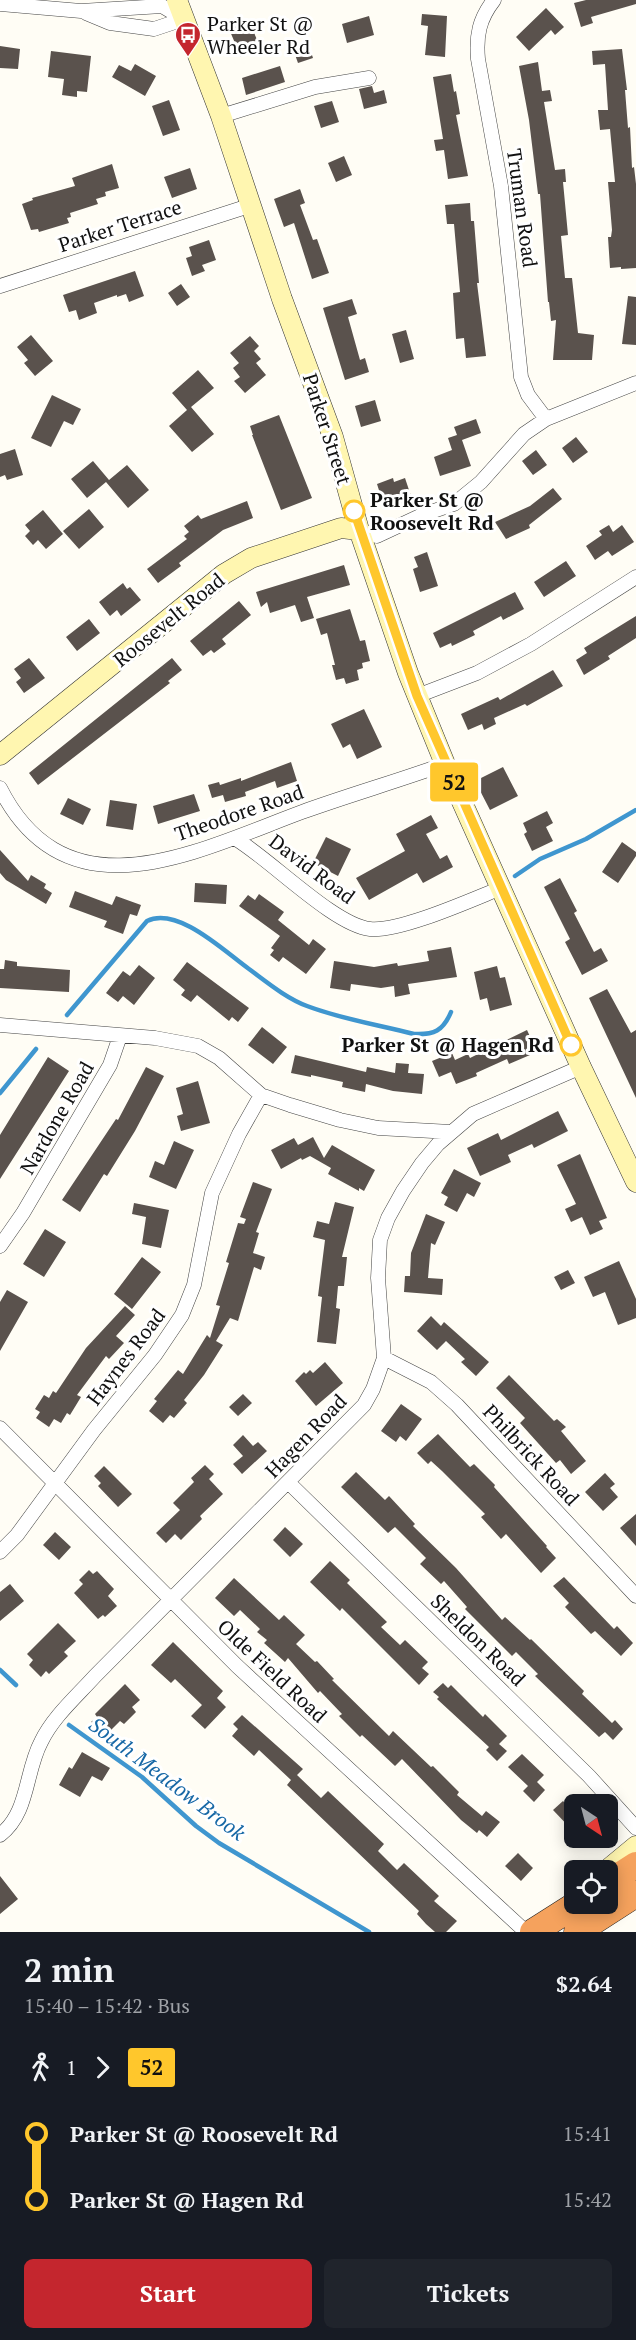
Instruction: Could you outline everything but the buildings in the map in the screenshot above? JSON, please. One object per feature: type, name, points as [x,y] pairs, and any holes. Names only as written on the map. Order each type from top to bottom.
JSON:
[{"type":"highway","points":[[618,1877],[636,1865]]},
{"type":"highway","points":[[577,1932],[636,1894]]},
{"type":"highway","points":[[533,1932],[564,1912]]},
{"type":"main road","name":"Parker Street","points":[[177,0],[221,116],[282,299],[333,437],[359,530],[417,696],[581,1067],[634,1173]]},
{"type":"main road","name":"Roosevelt Road","points":[[0,755],[224,574],[251,558],[341,528],[359,530]]},
{"type":"main road","points":[[618,1861],[636,1846]]},
{"type":"main road","points":[[533,1932],[564,1906]]},
{"type":"main road","points":[[585,1932],[636,1906]]},
{"type":"street","name":"Truman Road","points":[[494,0],[481,18],[476,41],[478,59],[501,186],[521,377],[528,395],[546,419]]},
{"type":"street","points":[[0,4],[81,11],[162,6],[184,19]]},
{"type":"street","points":[[81,11],[110,23],[154,29],[184,19]]},
{"type":"street","points":[[221,116],[315,87],[369,78]]},
{"type":"street","name":"Parker Terrace","points":[[0,286],[252,204]]},
{"type":"street","points":[[359,530],[377,536],[454,504],[481,482],[524,434],[546,419],[636,383]]},
{"type":"street","points":[[417,696],[477,673],[531,644],[636,577]]},
{"type":"street","name":"Theodore Road","points":[[0,788],[33,836],[50,849],[72,859],[105,866],[134,865],[174,857],[236,839],[302,812],[446,764]]},
{"type":"street","name":"David Road","points":[[236,839],[254,849],[322,905],[346,921],[368,929],[387,929],[458,906],[501,888]]},
{"type":"street","points":[[0,1025],[155,1038],[198,1046],[219,1058],[261,1095],[340,1120],[378,1128],[451,1132]]},
{"type":"street","name":"Nardone Road","points":[[0,1246],[23,1213],[100,1083],[110,1065],[120,1036]]},
{"type":"street","name":"Hagen Road","points":[[2,1830],[18,1814],[30,1768],[41,1741],[57,1719],[170,1600],[364,1405],[373,1389],[384,1358],[378,1278],[380,1240],[388,1218],[422,1162],[451,1132],[473,1114],[581,1067]]},
{"type":"street","name":"Haynes Road","points":[[0,1552],[17,1535],[56,1485],[94,1430],[155,1355],[182,1315],[194,1285],[212,1193],[239,1134],[261,1095]]},
{"type":"street","name":"Philbrick Road","points":[[384,1358],[431,1382],[457,1405],[636,1596]]},
{"type":"street","name":"Olde Field Road","points":[[0,1428],[259,1687],[526,1932]]},
{"type":"street","name":"Sheldon Road","points":[[289,1482],[590,1776],[636,1828]]},
{"type":"waterway","name":"South Meadow Brook","points":[[515,876],[540,859],[586,839],[636,810]]},
{"type":"waterway","name":"South Meadow Brook","points":[[67,1015],[147,921],[159,918],[173,920],[201,933],[270,985],[299,1003],[320,1011],[414,1034],[437,1031],[445,1024],[451,1012]]},
{"type":"waterway","name":"South Meadow Brook","points":[[0,1093],[36,1049]]},
{"type":"waterway","name":"South Meadow Brook","points":[[0,1670],[16,1685]]},
{"type":"waterway","name":"South Meadow Brook","points":[[69,1725],[142,1777],[196,1826],[219,1843],[369,1932]]},
{"type":"bus line","name":"52","points":[[354,511],[417,696],[571,1045]]},
{"type":"place","name":"Parker St @ Wheeler Rd","points":[[188,58]]},
{"type":"place","name":"Parker St @ Roosevelt Rd","points":[[354,511]]},
{"type":"place","name":"Parker St @ Hagen Rd","points":[[571,1045]]}]
